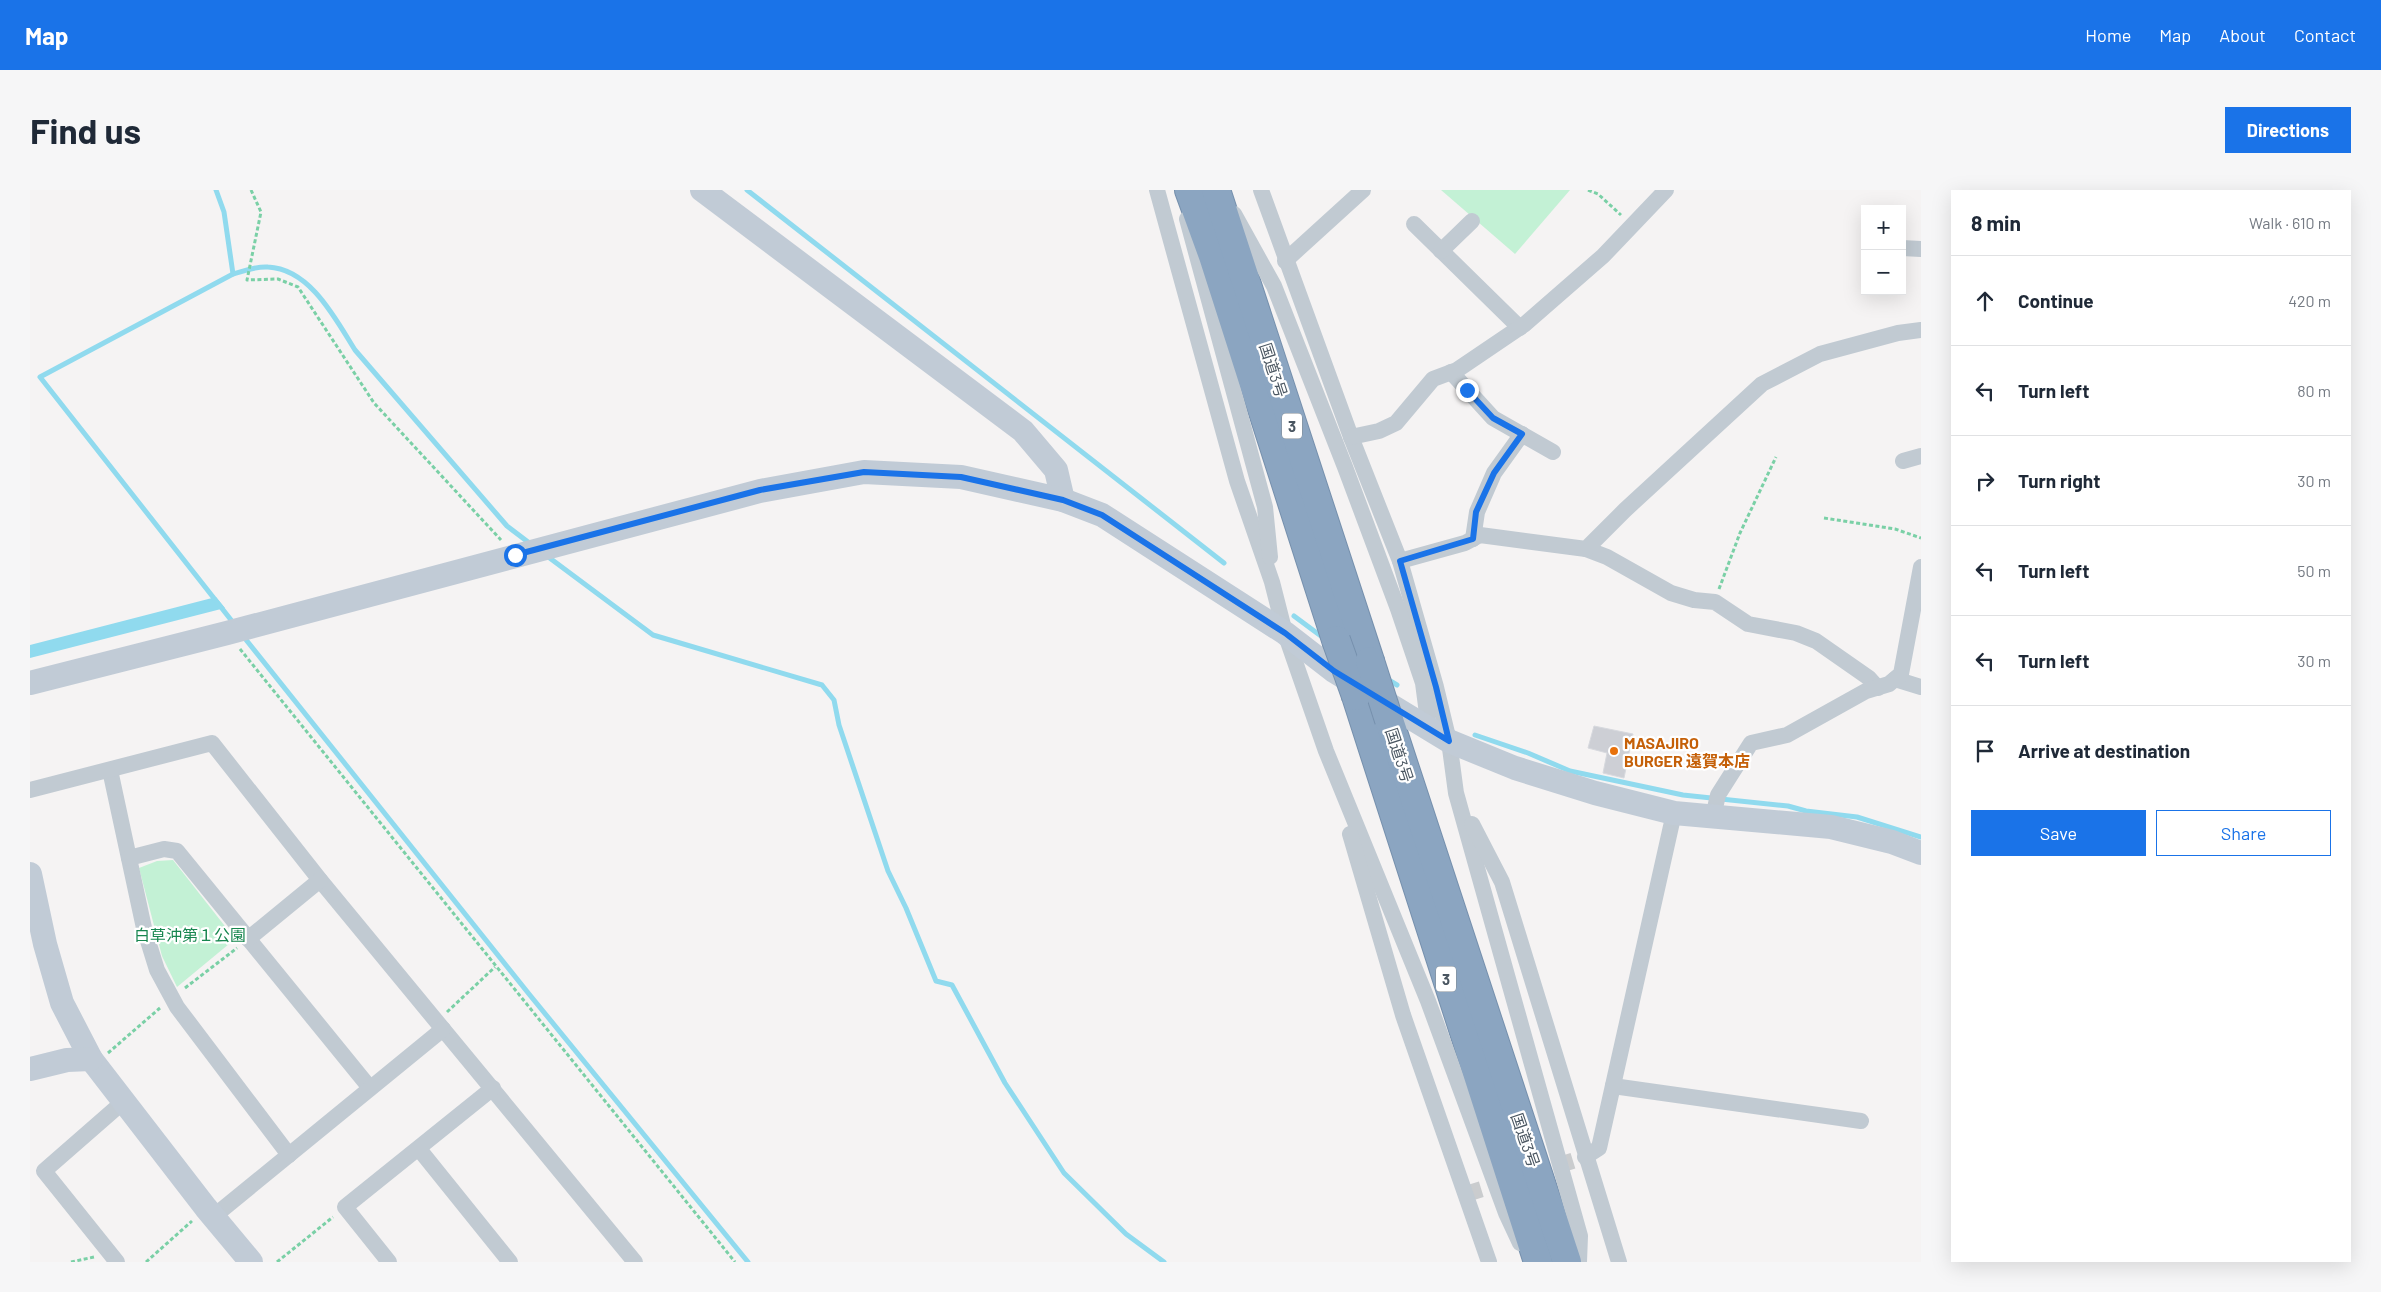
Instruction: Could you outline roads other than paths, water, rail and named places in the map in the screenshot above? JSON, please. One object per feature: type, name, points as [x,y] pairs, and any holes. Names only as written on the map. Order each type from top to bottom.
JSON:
[{"type":"highway","name":"国道3号","points":[[1189,190],[1213,256],[1538,1262]]},
{"type":"highway","name":"国道3号","points":[[1216,190],[1567,1262]]},
{"type":"street","points":[[702,190],[1023,431],[1056,470],[1063,500]]},
{"type":"street","points":[[1156,190],[1237,481],[1272,582],[1285,633],[1326,751],[1403,1015],[1489,1262]]},
{"type":"street","points":[[1180,190],[1265,506],[1272,582]]},
{"type":"street","points":[[1221,190],[1274,286],[1398,609],[1423,683],[1456,793],[1580,1236],[1579,1262]]},
{"type":"street","points":[[1261,190],[1285,261],[1400,561],[1436,687],[1439,735]]},
{"type":"street","points":[[1285,261],[1363,190]]},
{"type":"street","points":[[1351,437],[1378,431],[1396,423],[1433,379],[1451,372],[1520,328],[1603,256],[1666,190]]},
{"type":"street","points":[[1441,251],[1472,221]]},
{"type":"street","points":[[1414,224],[1520,328]]},
{"type":"street","points":[[1906,248],[1921,249]]},
{"type":"street","points":[[1586,549],[1625,510],[1762,384],[1820,354],[1898,333],[1921,330]]},
{"type":"street","points":[[1451,372],[1493,418],[1553,452]]},
{"type":"street","points":[[1473,539],[1476,512],[1494,473],[1522,434]]},
{"type":"street","points":[[1903,461],[1921,456]]},
{"type":"street","points":[[30,682],[227,633],[760,490],[864,472],[961,477],[1063,500],[1102,515],[1285,633],[1334,671],[1439,735],[1515,768],[1595,794],[1674,813],[1831,827],[1892,842],[1921,853]]},
{"type":"street","points":[[1400,561],[1480,536],[1586,549],[1607,557],[1671,593],[1694,600],[1715,602],[1748,624],[1796,632],[1816,641],[1869,678],[1878,688]]},
{"type":"street","points":[[1714,817],[1718,795],[1751,743],[1787,735],[1866,691],[1889,684],[1901,674],[1921,567]]},
{"type":"street","points":[[1895,679],[1921,687]]},
{"type":"street","points":[[30,790],[212,744],[320,880],[635,1262]]},
{"type":"street","points":[[1326,751],[1428,1001],[1506,1213],[1528,1262]]},
{"type":"street","points":[[110,770],[144,928],[156,970],[177,1007],[289,1155]]},
{"type":"street","points":[[1456,793],[1502,882],[1585,1157],[1619,1262]]},
{"type":"street","points":[[1585,1157],[1599,1148],[1674,813]]},
{"type":"street","points":[[129,858],[164,850],[177,851],[370,1088]]},
{"type":"street","points":[[30,874],[62,1003],[92,1059],[123,1102],[250,1262]]},
{"type":"street","points":[[248,939],[320,880]]},
{"type":"street","points":[[210,1213],[289,1155],[370,1088],[440,1025]]},
{"type":"street","points":[[30,1069],[67,1060],[92,1059]]},
{"type":"street","points":[[1613,1086],[1861,1121]]},
{"type":"street","points":[[389,1262],[345,1208],[493,1088]]},
{"type":"street","points":[[113,1258],[44,1170],[123,1102]]},
{"type":"street","points":[[419,1149],[510,1262]]},
{"type":"water","points":[[216,597],[225,608],[30,658],[30,645]]},
{"type":"waterway","points":[[216,190],[224,212],[233,274]]},
{"type":"waterway","points":[[747,190],[1224,563]]},
{"type":"waterway","points":[[235,625],[40,377],[233,274],[250,269],[268,267],[283,270],[296,276],[309,286],[330,310],[355,350],[507,526],[532,545]]},
{"type":"waterway","points":[[547,556],[653,635],[822,685],[834,700],[839,725],[888,871],[906,908],[936,981],[952,985],[1005,1083],[1064,1173],[1126,1234],[1164,1262]]},
{"type":"waterway","points":[[1294,616],[1325,639]]},
{"type":"waterway","points":[[243,636],[529,994],[748,1262]]},
{"type":"waterway","points":[[1387,679],[1397,685]]},
{"type":"waterway","points":[[1475,735],[1528,753],[1570,771],[1683,795],[1788,806],[1806,811],[1857,817],[1921,837]]},
{"type":"tunnel","points":[[1466,1194],[1585,1157]]},
{"type":"place","name":"MASAJIRO BURGER 遠賀本店","points":[[1614,751]]},
{"type":"park label","name":"白草沖第１公園","points":[[190,934]]}]
